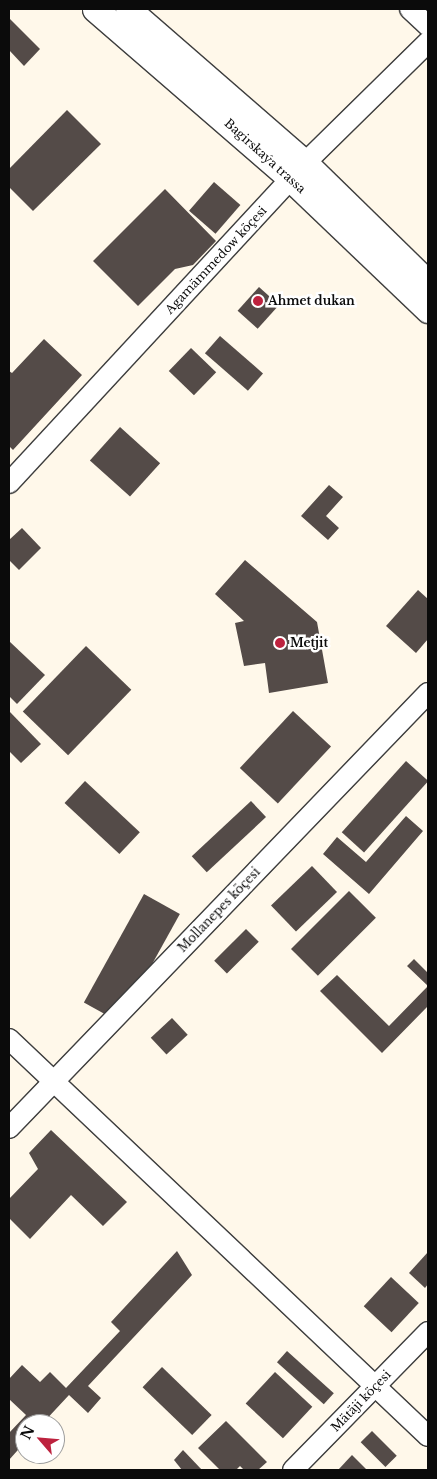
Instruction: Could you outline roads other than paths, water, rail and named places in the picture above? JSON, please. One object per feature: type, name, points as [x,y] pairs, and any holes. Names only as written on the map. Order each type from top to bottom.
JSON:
[{"type":"street","name":"Bagirskaýa trassa","points":[[95,9],[298,171],[428,283]]},
{"type":"street","name":"Bagirskaýa trassa","points":[[128,9],[298,171],[428,310]]},
{"type":"street","points":[[410,9],[428,26]]},
{"type":"street","name":"Agamämmedow köçesi","points":[[9,483],[298,171],[428,42]]},
{"type":"street","name":"Mollanepes köçesi","points":[[9,1128],[428,692]]},
{"type":"street","points":[[9,1040],[428,1436]]},
{"type":"street","name":"Mätäji köçesi","points":[[293,1470],[428,1332]]},
{"type":"place","name":"Ahmet dukan","points":[[258,301]]},
{"type":"place","name":"Metjit","points":[[280,643]]}]
